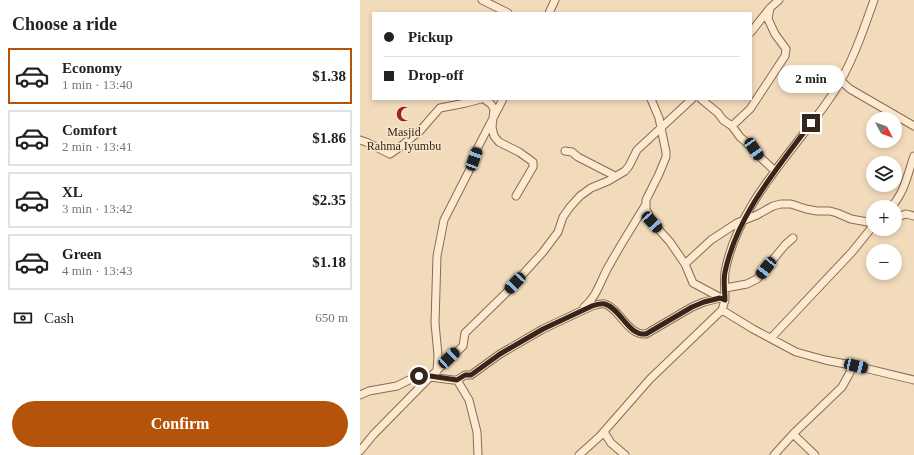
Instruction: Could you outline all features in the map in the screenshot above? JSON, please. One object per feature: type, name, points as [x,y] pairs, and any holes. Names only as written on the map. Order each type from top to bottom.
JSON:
[{"type":"street","points":[[482,0],[506,12]]},
{"type":"street","points":[[549,12],[555,0]]},
{"type":"street","points":[[752,31],[770,8],[779,0]]},
{"type":"street","points":[[579,455],[604,432],[650,379],[722,310],[725,274],[733,242],[762,189],[834,91],[852,56],[874,0]]},
{"type":"street","points":[[732,126],[750,109],[785,56],[786,49],[775,34],[768,19],[770,8]]},
{"type":"street","points":[[840,80],[850,89],[914,126]]},
{"type":"street","points":[[360,140],[390,154],[419,132],[440,108],[477,100]]},
{"type":"street","points":[[485,100],[491,104],[494,109],[492,127],[494,136],[499,142],[519,152],[533,162],[533,167],[516,196]]},
{"type":"street","points":[[437,371],[438,355],[435,323],[437,256],[444,220],[502,100]]},
{"type":"street","points":[[651,100],[661,128],[666,157],[646,200],[646,209],[652,222],[670,242],[685,264],[693,283],[722,299]]},
{"type":"street","points":[[360,452],[373,436],[430,376],[463,346],[465,334],[506,293],[543,252],[558,232],[563,217],[580,196],[591,188],[608,181],[624,171],[629,166],[637,150],[691,100]]},
{"type":"street","points":[[702,100],[718,113],[723,120],[732,126],[740,137],[775,171]]},
{"type":"street","points":[[564,151],[572,152],[578,157],[615,176]]},
{"type":"street","points":[[897,200],[902,192],[914,156]]},
{"type":"street","points":[[578,312],[593,298],[609,265],[646,204]]},
{"type":"street","points":[[685,264],[711,240],[744,220],[773,206],[790,204],[806,209],[830,211],[866,223]]},
{"type":"street","points":[[902,215],[906,214],[914,216]]},
{"type":"street","points":[[771,338],[852,252],[866,234]]},
{"type":"street","points":[[725,288],[747,284],[757,279],[785,245],[793,238]]},
{"type":"street","points":[[360,395],[370,391],[397,386],[419,376],[457,380],[465,375],[471,375],[500,354],[537,332],[592,306],[600,304],[612,308],[636,332],[646,334],[692,307],[704,302],[722,299]]},
{"type":"street","points":[[722,310],[753,329],[801,354],[914,380]]},
{"type":"street","points":[[774,455],[842,386],[854,365]]},
{"type":"street","points":[[457,380],[469,400],[477,432],[478,455]]},
{"type":"street","points":[[604,432],[611,443],[625,455]]},
{"type":"street","points":[[794,434],[815,455]]},
{"type":"place","name":"Masjid Rahma Iyumbu","points":[[404,114]]},
{"type":"route","points":[[419,376],[457,380],[465,375],[471,375],[500,354],[543,329],[560,320],[600,304],[612,308],[639,334],[646,334],[692,307],[720,298],[725,300],[725,274],[733,242],[762,189],[811,123]]}]
